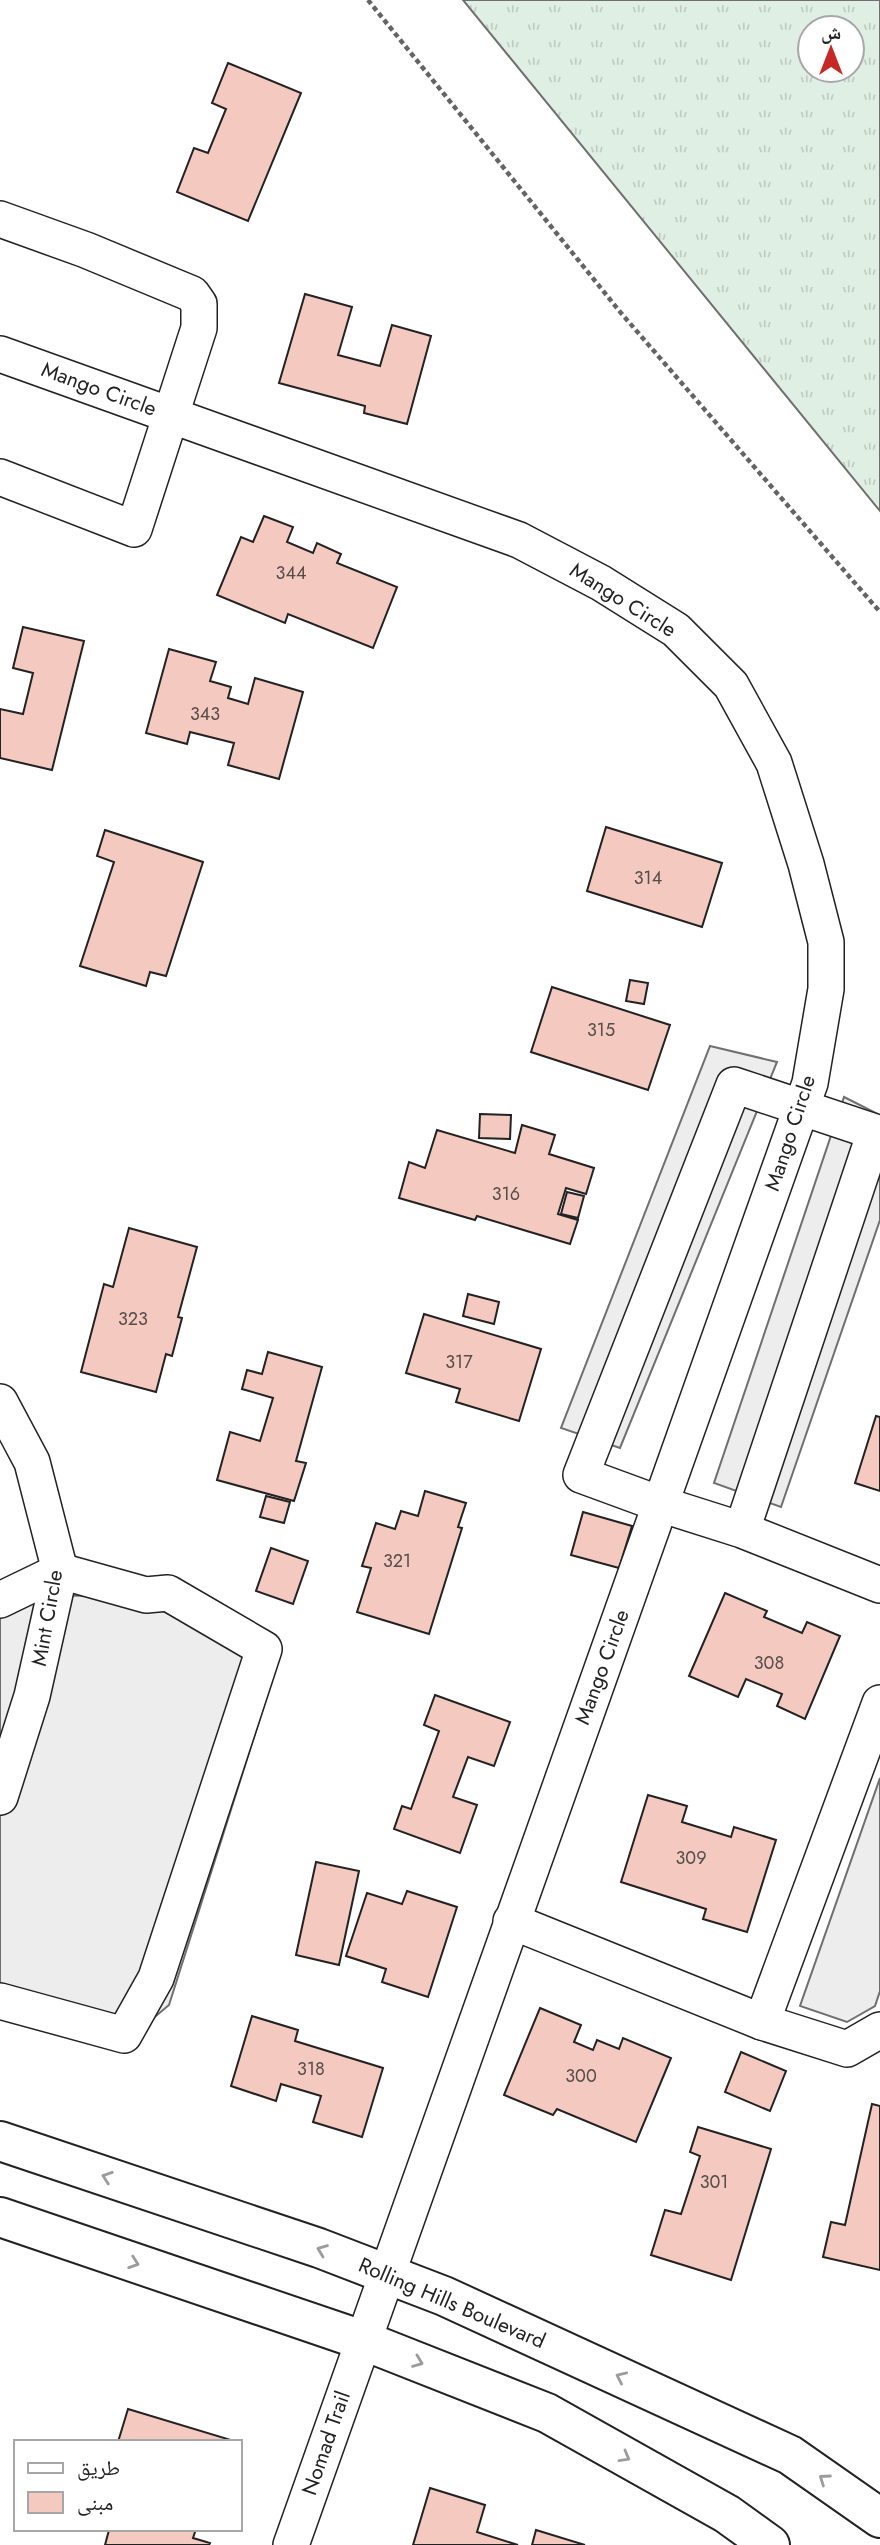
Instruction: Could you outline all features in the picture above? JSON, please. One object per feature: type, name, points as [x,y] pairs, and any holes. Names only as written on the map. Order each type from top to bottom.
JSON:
[{"type":"main road","name":"Rolling Hills Boulevard","points":[[0,2141],[319,2248],[444,2295],[790,2455],[880,2518]]},
{"type":"main road","points":[[0,2217],[362,2340],[547,2413],[727,2514],[771,2545]]},
{"type":"street","points":[[0,219],[86,250],[192,294],[200,304],[200,328],[134,529],[0,477]]},
{"type":"street","name":"Mango Circle","points":[[0,354],[519,540],[601,583],[676,630],[731,685],[774,763],[806,864],[825,942],[825,989],[810,1083],[362,2340]]},
{"type":"street","points":[[742,1530],[875,1132],[734,1085],[581,1475],[742,1530],[880,1585]]},
{"type":"street","name":"Mint Circle","points":[[0,1402],[33,1462],[60,1571],[33,1696],[0,1797]]},
{"type":"street","points":[[0,1600],[60,1571],[146,1595],[168,1593],[264,1649],[156,1978],[124,2035],[0,2001]]},
{"type":"street","points":[[761,2022],[880,1703]]},
{"type":"street","points":[[511,1920],[761,2022],[848,2049],[880,2030]]},
{"type":"street","name":"Nomad Trail","points":[[291,2545],[362,2340]]},
{"type":"path","points":[[368,0],[621,313],[880,612]]},
{"type":"green space","points":[[463,0],[880,0],[880,511]]},
{"type":"shaded area","points":[[710,1046],[777,1062],[620,1448],[561,1428]]},
{"type":"shaded area","points":[[844,1097],[880,1115],[880,1220],[781,1507],[714,1483]]},
{"type":"shaded area","points":[[133,1595],[204,1610],[282,1649],[169,2005],[137,2032],[0,2005],[0,1602],[54,1596]]},
{"type":"shaded area","points":[[880,1778],[880,1991],[875,2006],[847,2022],[800,2006]]},
{"type":"building","points":[[228,63],[301,93],[248,221],[177,192],[194,148],[208,153],[226,109],[212,103]]},
{"type":"building","points":[[305,294],[352,307],[338,355],[380,366],[392,325],[431,336],[407,424],[364,413],[365,406],[279,383]]},
{"type":"building","points":[[264,516],[293,527],[287,542],[313,553],[317,543],[341,554],[337,563],[397,587],[373,648],[288,614],[285,623],[217,595],[241,537],[253,542]]},
{"type":"building","points":[[23,627],[84,641],[52,770],[0,758],[0,709],[23,714],[33,673],[13,668]]},
{"type":"building","points":[[169,649],[216,662],[210,681],[231,687],[228,698],[248,704],[255,678],[303,692],[279,779],[228,765],[234,743],[190,732],[187,744],[146,733]]},
{"type":"building","points":[[606,827],[722,863],[702,927],[587,891]]},
{"type":"building","points":[[105,830],[203,862],[166,976],[150,972],[146,986],[80,966],[114,862],[97,856]]},
{"type":"building","points":[[630,980],[648,983],[644,1004],[626,1001]]},
{"type":"building","points":[[552,987],[670,1025],[648,1090],[531,1052]]},
{"type":"building","points":[[480,1114],[511,1115],[510,1139],[479,1138]]},
{"type":"building","points":[[522,1125],[555,1135],[549,1154],[594,1168],[586,1194],[566,1188],[558,1214],[578,1220],[570,1244],[477,1216],[475,1220],[399,1198],[409,1162],[425,1168],[437,1130],[515,1153]]},
{"type":"building","points":[[567,1192],[584,1196],[578,1218],[561,1214]]},
{"type":"building","points":[[129,1228],[197,1247],[178,1317],[182,1318],[172,1356],[166,1354],[156,1392],[81,1372],[104,1284],[113,1287]]},
{"type":"building","points":[[468,1294],[499,1302],[494,1324],[463,1316]]},
{"type":"building","points":[[424,1314],[541,1349],[519,1421],[456,1402],[460,1389],[406,1373]]},
{"type":"building","points":[[268,1352],[322,1367],[296,1461],[306,1463],[294,1501],[217,1480],[230,1432],[260,1441],[273,1398],[242,1389],[247,1370],[262,1374]]},
{"type":"building","points":[[876,1416],[880,1417],[880,1491],[855,1483]]},
{"type":"building","points":[[425,1491],[466,1503],[458,1527],[462,1528],[429,1634],[357,1612],[371,1568],[362,1566],[376,1523],[395,1529],[401,1511],[418,1516]]},
{"type":"building","points":[[266,1496],[290,1502],[284,1523],[260,1517]]},
{"type":"building","points":[[583,1512],[632,1526],[619,1568],[571,1555]]},
{"type":"building","points":[[271,1548],[308,1561],[293,1604],[256,1591]]},
{"type":"building","points":[[725,1593],[767,1611],[764,1617],[802,1633],[807,1622],[840,1636],[805,1719],[777,1706],[782,1694],[746,1679],[738,1697],[689,1676]]},
{"type":"building","points":[[435,1695],[510,1722],[494,1766],[468,1757],[453,1797],[477,1805],[460,1853],[394,1829],[402,1806],[411,1809],[439,1731],[424,1725]]},
{"type":"building","points":[[648,1795],[687,1806],[682,1822],[731,1837],[734,1827],[776,1840],[747,1932],[703,1919],[706,1909],[621,1882]]},
{"type":"building","points":[[316,1862],[359,1871],[339,1965],[296,1955]]},
{"type":"building","points":[[407,1891],[457,1907],[428,1997],[382,1982],[386,1969],[346,1956],[367,1893],[402,1904]]},
{"type":"building","points":[[540,2008],[581,2025],[574,2042],[593,2050],[597,2040],[619,2049],[623,2038],[671,2058],[636,2142],[557,2109],[553,2115],[504,2095]]},
{"type":"building","points":[[252,2016],[298,2030],[295,2041],[383,2068],[362,2137],[313,2122],[321,2096],[281,2084],[276,2101],[231,2086]]},
{"type":"building","points":[[741,2052],[786,2071],[770,2111],[725,2092]]},
{"type":"building","points":[[872,2104],[880,2106],[880,2270],[823,2257],[831,2222],[845,2225]]},
{"type":"building","points":[[698,2127],[771,2149],[731,2280],[651,2255],[665,2210],[681,2214],[700,2156],[690,2152]]},
{"type":"building","points":[[128,2409],[231,2440],[119,2440]]},
{"type":"building","points":[[430,2488],[485,2505],[477,2532],[518,2545],[413,2545]]},
{"type":"building","points":[[536,2530],[585,2545],[532,2545]]},
{"type":"building","points":[[109,2531],[195,2531],[193,2538],[210,2543],[209,2545],[105,2545]]}]
